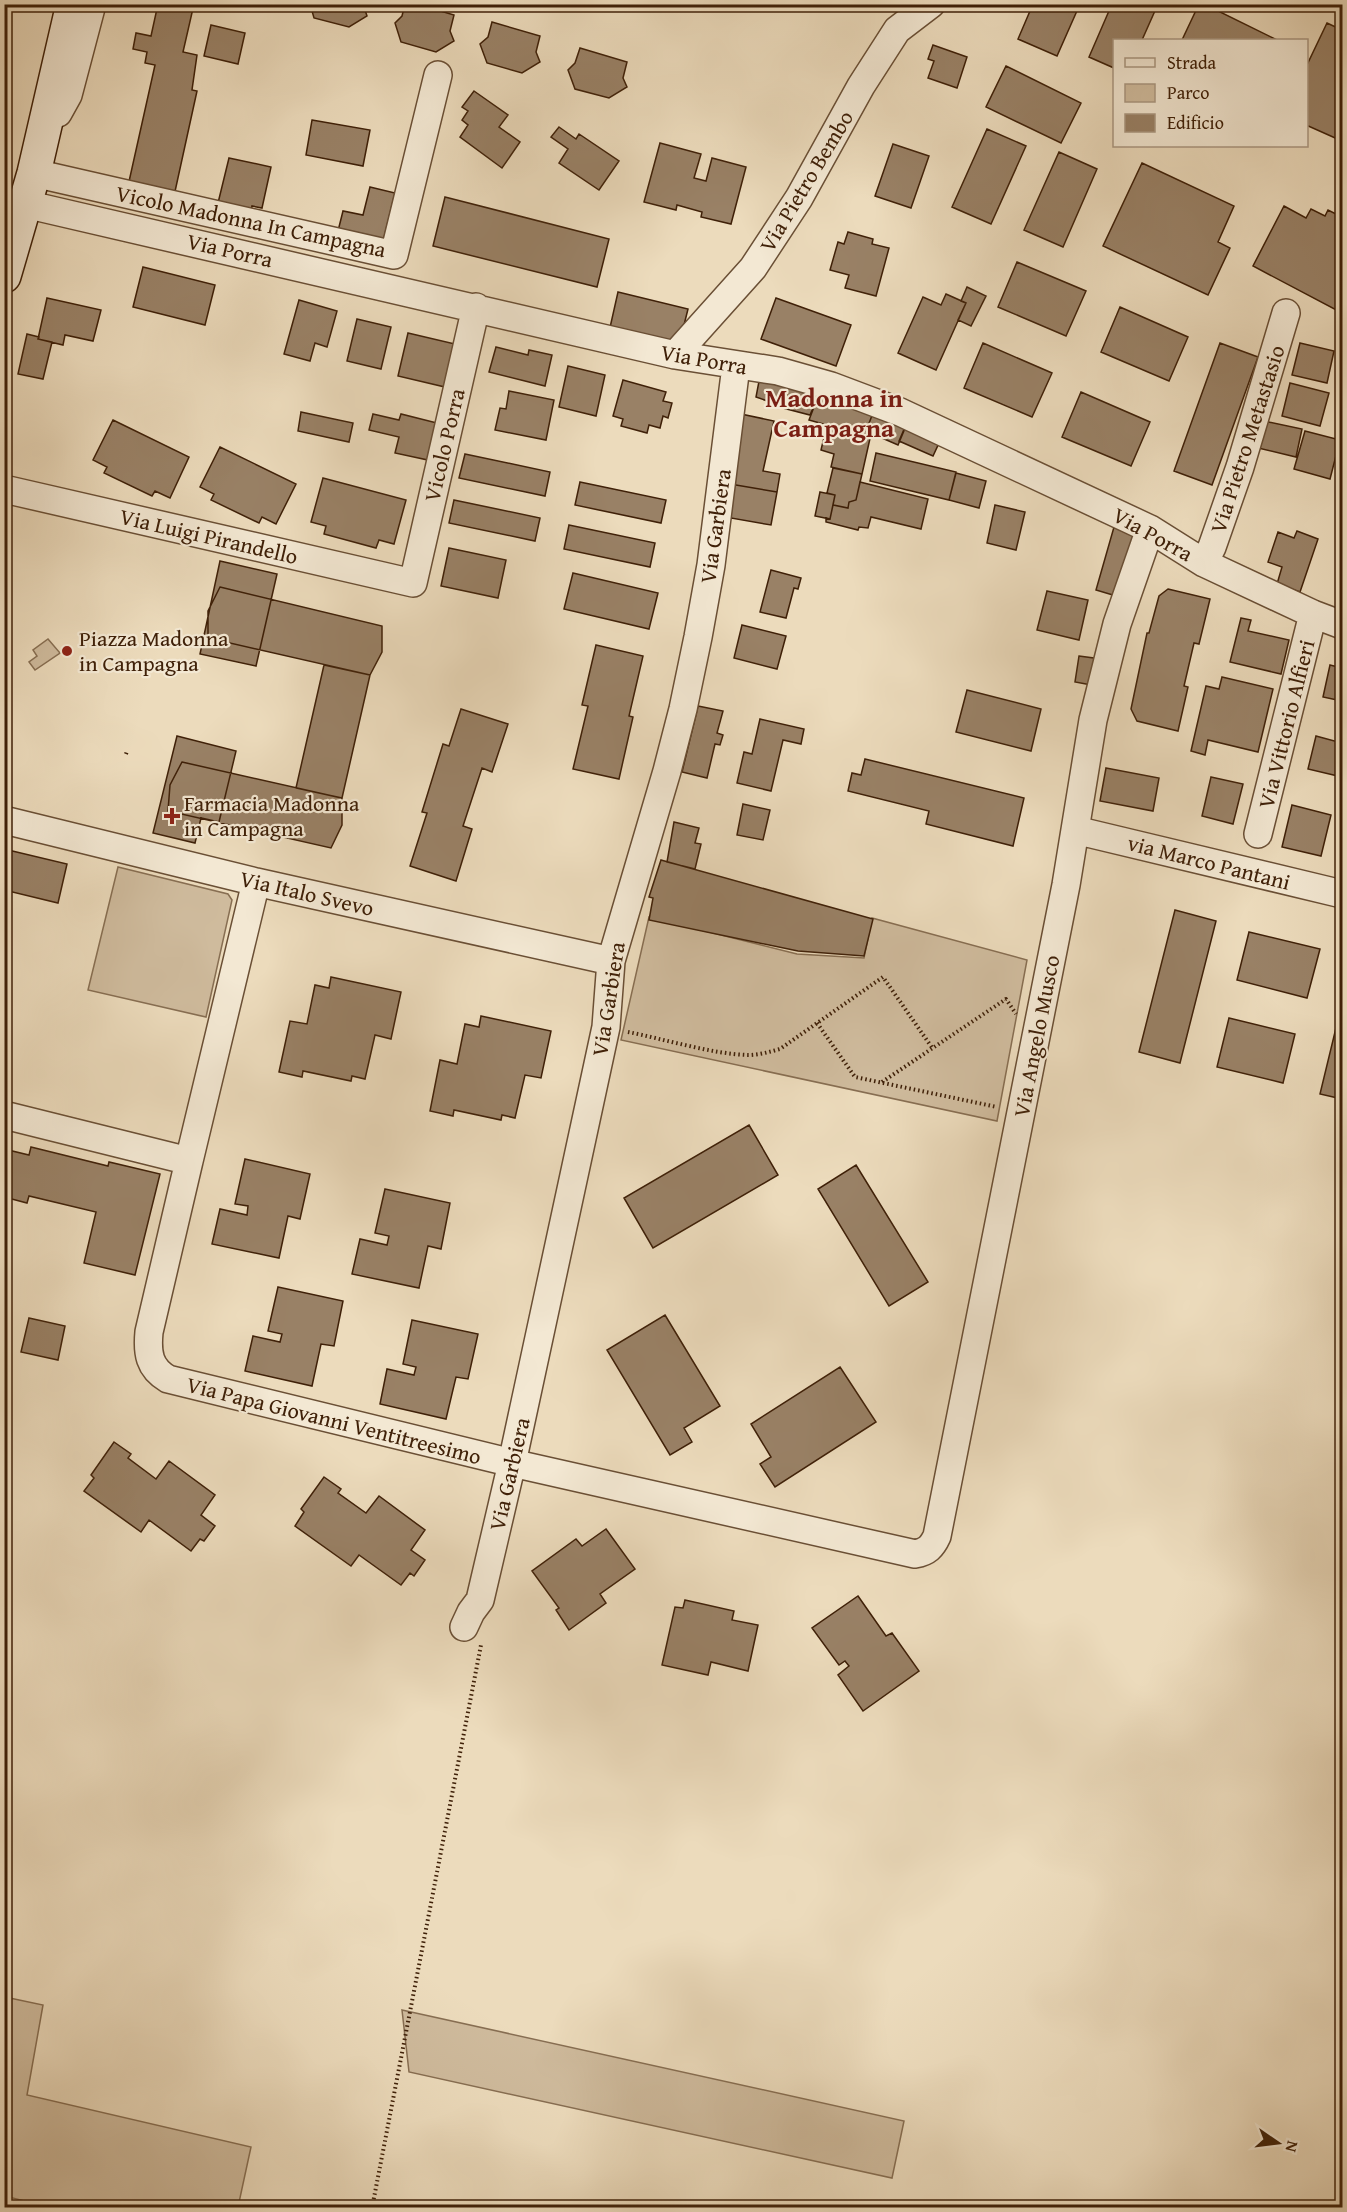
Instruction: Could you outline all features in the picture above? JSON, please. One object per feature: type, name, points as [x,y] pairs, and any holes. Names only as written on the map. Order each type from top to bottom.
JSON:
[{"type":"street","points":[[4,276],[34,173],[73,4]]},
{"type":"street","points":[[43,133],[68,95],[92,4]]},
{"type":"street","name":"Via Pietro Bembo","points":[[675,355],[759,259],[799,198],[861,86],[897,30],[931,4]]},
{"type":"street","name":"Vicolo Madonna In Campagna","points":[[34,173],[394,255],[438,75]]},
{"type":"street","name":"Via Porra","points":[[25,204],[675,355],[778,371],[831,386],[900,412],[1150,529],[1204,563],[1313,614],[1342,625]]},
{"type":"street","name":"Vicolo Porra","points":[[413,583],[476,307]]},
{"type":"street","name":"Via Pietro Metastasio","points":[[1204,563],[1212,547],[1240,467],[1286,313]]},
{"type":"street","name":"Via Garbiera","points":[[464,1627],[480,1600],[512,1463],[606,1027],[611,961],[667,771],[687,689],[711,565],[736,366]]},
{"type":"street","name":"Via Luigi Pirandello","points":[[4,489],[413,583]]},
{"type":"street","name":"Via Angelo Musco","points":[[933,1546],[938,1536],[1022,1112],[1075,830],[1092,720],[1117,624],[1150,529]]},
{"type":"street","name":"Via Vittorio Alfieri","points":[[1258,834],[1313,614]]},
{"type":"street","name":"Via Italo Svevo","points":[[4,820],[256,882],[611,961]]},
{"type":"street","name":"via Marco Pantani","points":[[1075,830],[1342,894]]},
{"type":"street","name":"Via Papa Giovanni Ventitreesimo","points":[[256,882],[149,1332],[149,1355],[152,1365],[159,1374],[178,1382],[512,1463],[915,1554],[924,1553],[933,1546]]},
{"type":"street","points":[[4,1115],[189,1161]]},
{"type":"path","points":[[606,1027],[749,1055],[780,1049],[883,977],[933,1049]]},
{"type":"path","points":[[882,1083],[1006,999],[1025,1028],[1037,1030]]},
{"type":"path","points":[[817,1023],[855,1077],[1022,1112]]},
{"type":"path","points":[[372,2208],[483,1634],[464,1627]]},
{"type":"green space","points":[[48,639],[60,653],[35,670],[29,662],[37,656],[33,650]]},
{"type":"green space","points":[[118,867],[228,894],[232,900],[206,1017],[88,990]]},
{"type":"green space","points":[[649,917],[797,954],[864,958],[872,918],[1027,960],[997,1121],[621,1040]]},
{"type":"green space","points":[[5,1997],[43,2005],[27,2095],[251,2147],[238,2207],[51,2208],[5,2196]]},
{"type":"green space","points":[[402,2010],[904,2121],[892,2178],[409,2072]]},
{"type":"building","points":[[158,4],[194,4],[183,52],[197,55],[192,90],[197,91],[174,196],[128,186],[155,65],[145,63],[147,52],[133,49],[136,33],[151,36]]},
{"type":"building","points":[[310,4],[363,4],[367,16],[349,27],[314,18]]},
{"type":"building","points":[[405,4],[417,4],[454,15],[450,31],[454,41],[436,52],[401,42],[395,23],[402,16]]},
{"type":"building","points":[[1033,4],[1080,4],[1057,56],[1018,39]]},
{"type":"building","points":[[1112,4],[1158,4],[1142,39],[1113,39],[1113,68],[1089,57]]},
{"type":"building","points":[[1199,4],[1204,4],[1275,39],[1182,39]]},
{"type":"building","points":[[492,22],[540,36],[536,52],[540,62],[522,73],[487,63],[480,44],[488,37]]},
{"type":"building","points":[[1327,23],[1342,30],[1342,141],[1308,126],[1308,63]]},
{"type":"building","points":[[211,25],[245,33],[238,64],[204,56]]},
{"type":"building","points":[[933,45],[967,57],[957,88],[928,78],[934,61],[928,59]]},
{"type":"building","points":[[580,48],[627,62],[623,78],[627,87],[609,98],[575,89],[568,70],[575,63]]},
{"type":"building","points":[[1006,66],[1081,103],[1061,143],[986,107]]},
{"type":"building","points":[[474,91],[508,115],[499,127],[520,142],[502,168],[460,137],[468,125],[462,120],[468,111],[462,107]]},
{"type":"building","points":[[312,120],[370,130],[363,166],[306,155]]},
{"type":"building","points":[[559,127],[576,139],[579,134],[619,161],[599,190],[559,163],[568,149],[551,137]]},
{"type":"building","points":[[987,129],[1026,146],[991,224],[952,207]]},
{"type":"building","points":[[660,143],[701,154],[694,178],[706,181],[712,158],[746,167],[731,224],[701,217],[702,212],[677,205],[676,210],[644,202]]},
{"type":"building","points":[[893,144],[929,156],[911,208],[875,196]]},
{"type":"building","points":[[1059,152],[1097,169],[1063,247],[1024,230]]},
{"type":"building","points":[[229,158],[271,167],[262,208],[252,206],[251,211],[218,203]]},
{"type":"building","points":[[1142,163],[1234,206],[1218,242],[1230,248],[1208,295],[1103,246]]},
{"type":"building","points":[[370,187],[395,193],[382,246],[337,235],[343,211],[363,215]]},
{"type":"building","points":[[445,197],[609,239],[597,287],[433,246]]},
{"type":"building","points":[[1284,206],[1306,218],[1311,209],[1325,216],[1328,210],[1342,217],[1342,313],[1253,266]]},
{"type":"building","points":[[848,232],[873,239],[872,244],[889,248],[876,296],[845,288],[849,275],[830,270],[838,242],[844,244]]},
{"type":"building","points":[[1017,262],[1086,291],[1066,336],[998,307]]},
{"type":"building","points":[[143,267],[215,285],[205,325],[133,307]]},
{"type":"building","points":[[967,287],[986,296],[971,326],[958,320],[966,303],[961,301]]},
{"type":"building","points":[[618,292],[688,309],[678,349],[609,332]]},
{"type":"building","points":[[946,294],[966,303],[936,370],[898,353],[923,297],[941,305]]},
{"type":"building","points":[[47,298],[101,310],[93,341],[65,335],[63,345],[38,339]]},
{"type":"building","points":[[776,298],[851,325],[836,366],[761,339]]},
{"type":"building","points":[[299,300],[337,311],[327,347],[315,343],[310,361],[284,354]]},
{"type":"building","points":[[1120,307],[1188,337],[1169,381],[1101,352]]},
{"type":"building","points":[[357,319],[391,327],[381,369],[347,361]]},
{"type":"building","points":[[408,333],[455,344],[445,387],[398,376]]},
{"type":"building","points":[[27,334],[52,342],[43,379],[18,374]]},
{"type":"building","points":[[983,343],[1052,373],[1032,417],[964,388]]},
{"type":"building","points":[[1220,343],[1258,357],[1212,485],[1174,471]]},
{"type":"building","points":[[1300,343],[1334,351],[1327,383],[1292,375]]},
{"type":"building","points":[[496,347],[528,355],[529,350],[552,355],[545,386],[489,372]]},
{"type":"building","points":[[568,366],[605,375],[596,416],[559,407]]},
{"type":"building","points":[[760,376],[819,394],[810,415],[775,406],[776,404],[756,397]]},
{"type":"building","points":[[623,380],[666,392],[663,401],[672,403],[668,418],[663,416],[660,428],[649,425],[647,433],[621,426],[623,419],[613,416]]},
{"type":"building","points":[[1290,383],[1329,393],[1320,426],[1282,416]]},
{"type":"building","points":[[509,391],[554,400],[546,440],[495,430],[500,408],[506,409]]},
{"type":"building","points":[[1081,392],[1150,422],[1131,466],[1062,437]]},
{"type":"building","points":[[819,394],[873,413],[866,431],[871,434],[862,474],[831,467],[834,454],[821,450],[827,425],[809,420]]},
{"type":"building","points":[[301,412],[353,423],[349,442],[298,431]]},
{"type":"building","points":[[873,413],[906,426],[898,445],[866,431]]},
{"type":"building","points":[[373,414],[399,420],[401,414],[437,423],[428,460],[395,453],[399,437],[369,430]]},
{"type":"building","points":[[741,414],[774,421],[763,471],[780,474],[777,492],[730,484]]},
{"type":"building","points":[[113,420],[189,457],[170,498],[155,491],[152,496],[104,473],[107,467],[93,460]]},
{"type":"building","points":[[1264,421],[1302,429],[1296,457],[1258,448]]},
{"type":"building","points":[[905,427],[939,443],[933,456],[899,441]]},
{"type":"building","points":[[1305,431],[1340,440],[1330,479],[1294,469]]},
{"type":"building","points":[[220,447],[296,484],[276,524],[262,517],[259,523],[211,500],[214,494],[200,487]]},
{"type":"building","points":[[876,453],[956,472],[949,500],[870,481]]},
{"type":"building","points":[[465,454],[550,472],[545,496],[459,478]]},
{"type":"building","points":[[833,468],[862,474],[856,500],[849,502],[848,508],[833,505],[835,495],[827,493]]},
{"type":"building","points":[[956,473],[986,481],[979,508],[949,500]]},
{"type":"building","points":[[323,478],[406,500],[394,544],[379,540],[376,548],[324,534],[326,526],[311,522]]},
{"type":"building","points":[[580,482],[666,500],[661,523],[575,505]]},
{"type":"building","points":[[860,482],[928,499],[921,529],[871,517],[868,528],[859,527],[858,530],[826,522],[826,518],[830,519],[833,505],[848,508],[849,502],[856,500]]},
{"type":"building","points":[[730,484],[777,492],[771,525],[725,517]]},
{"type":"building","points":[[820,492],[835,495],[830,519],[815,516]]},
{"type":"building","points":[[454,500],[540,518],[535,541],[449,523]]},
{"type":"building","points":[[995,505],[1025,512],[1016,550],[987,543]]},
{"type":"building","points":[[569,525],[655,543],[650,567],[564,549]]},
{"type":"building","points":[[1114,527],[1140,539],[1123,598],[1096,590]]},
{"type":"building","points":[[1297,531],[1318,539],[1300,592],[1277,584],[1282,567],[1268,562],[1278,532],[1294,538]]},
{"type":"building","points":[[449,548],[506,560],[498,598],[441,586]]},
{"type":"building","points":[[220,561],[277,574],[256,666],[200,654]]},
{"type":"building","points":[[771,570],[801,578],[798,589],[794,588],[786,618],[760,612]]},
{"type":"building","points":[[573,573],[658,593],[649,629],[564,609]]},
{"type":"building","points":[[220,587],[382,626],[382,652],[370,675],[208,638],[208,611]]},
{"type":"building","points":[[1168,589],[1210,599],[1199,644],[1194,643],[1184,686],[1188,687],[1178,731],[1137,721],[1131,709],[1147,633],[1149,633],[1159,596]]},
{"type":"building","points":[[1047,591],[1088,600],[1079,640],[1037,630]]},
{"type":"building","points":[[1241,618],[1251,620],[1248,631],[1289,640],[1281,674],[1230,662]]},
{"type":"building","points":[[742,625],[786,636],[777,669],[734,658]]},
{"type":"building","points":[[596,645],[643,656],[629,716],[633,717],[619,779],[573,769],[588,706],[582,705]]},
{"type":"building","points":[[1079,656],[1101,659],[1097,686],[1075,682]]},
{"type":"building","points":[[324,665],[370,675],[342,798],[296,788]]},
{"type":"building","points":[[1330,665],[1342,668],[1342,701],[1323,697]]},
{"type":"building","points":[[1222,677],[1273,689],[1258,752],[1208,740],[1205,755],[1191,751],[1206,686],[1219,689]]},
{"type":"building","points":[[967,690],[1041,709],[1031,751],[956,732]]},
{"type":"building","points":[[698,706],[723,711],[717,733],[723,735],[720,745],[715,744],[707,778],[682,772]]},
{"type":"building","points":[[461,709],[508,724],[492,772],[482,768],[463,826],[472,829],[456,881],[410,866],[427,813],[422,812],[443,744],[449,746]]},
{"type":"building","points":[[760,719],[804,729],[801,744],[783,740],[771,791],[737,783],[744,752],[752,754]]},
{"type":"building","points":[[177,736],[236,751],[219,822],[201,818],[195,843],[153,833]]},
{"type":"building","points":[[1316,736],[1342,743],[1342,777],[1308,769]]},
{"type":"building","points":[[865,759],[1024,798],[1013,846],[926,824],[929,811],[848,791],[852,773],[861,775]]},
{"type":"building","points":[[182,762],[342,798],[342,825],[331,848],[168,811],[170,785]]},
{"type":"building","points":[[1106,768],[1159,778],[1153,811],[1100,801]]},
{"type":"building","points":[[1211,777],[1243,784],[1233,824],[1202,816]]},
{"type":"building","points":[[743,804],[770,810],[763,840],[737,835]]},
{"type":"building","points":[[1292,805],[1331,815],[1321,856],[1282,847]]},
{"type":"building","points":[[674,822],[699,828],[695,843],[701,844],[695,869],[667,862]]},
{"type":"building","points":[[4,849],[67,864],[58,903],[4,890]]},
{"type":"building","points":[[661,860],[873,919],[864,956],[798,951],[649,920],[653,898],[649,897]]},
{"type":"building","points":[[1175,910],[1216,921],[1180,1063],[1139,1052]]},
{"type":"building","points":[[1249,932],[1320,949],[1307,998],[1237,980]]},
{"type":"building","points":[[331,977],[401,992],[391,1039],[375,1035],[365,1079],[352,1076],[351,1081],[303,1071],[302,1077],[279,1072],[290,1021],[307,1024],[315,985],[329,988]]},
{"type":"building","points":[[1342,1003],[1342,1099],[1320,1094]]},
{"type":"building","points":[[481,1016],[551,1031],[541,1078],[525,1075],[515,1118],[502,1115],[501,1120],[454,1110],[453,1116],[430,1111],[440,1060],[457,1064],[465,1024],[479,1027]]},
{"type":"building","points":[[1229,1018],[1295,1034],[1283,1083],[1217,1067]]},
{"type":"building","points":[[749,1125],[778,1175],[653,1248],[624,1198]]},
{"type":"building","points":[[31,1147],[108,1166],[109,1162],[160,1174],[135,1275],[84,1263],[96,1212],[29,1196],[27,1203],[4,1197],[4,1149],[29,1155]]},
{"type":"building","points":[[245,1159],[310,1174],[300,1219],[288,1216],[279,1258],[212,1244],[220,1209],[247,1215],[248,1206],[235,1204]]},
{"type":"building","points":[[856,1165],[928,1282],[889,1306],[818,1189]]},
{"type":"building","points":[[385,1189],[450,1203],[441,1249],[428,1246],[419,1288],[352,1274],[360,1239],[387,1245],[389,1236],[375,1233]]},
{"type":"building","points":[[278,1287],[343,1301],[334,1346],[321,1344],[312,1386],[245,1371],[253,1336],[280,1342],[282,1334],[268,1331]]},
{"type":"building","points":[[665,1315],[720,1406],[684,1428],[692,1442],[670,1455],[607,1350]]},
{"type":"building","points":[[29,1318],[65,1326],[58,1360],[21,1352]]},
{"type":"building","points":[[412,1320],[478,1334],[468,1379],[456,1377],[446,1419],[380,1404],[387,1369],[414,1375],[416,1367],[403,1364]]},
{"type":"building","points":[[840,1367],[876,1422],[775,1487],[760,1464],[771,1457],[751,1424]]},
{"type":"building","points":[[114,1442],[131,1454],[128,1458],[156,1479],[169,1461],[215,1495],[201,1515],[215,1526],[204,1541],[200,1539],[191,1551],[149,1520],[141,1532],[84,1491],[94,1478],[91,1475]]},
{"type":"building","points":[[324,1477],[341,1489],[338,1493],[366,1513],[379,1496],[425,1530],[411,1550],[425,1560],[414,1576],[410,1573],[401,1585],[359,1555],[351,1566],[295,1526],[304,1512],[301,1509]]},
{"type":"building","points":[[606,1529],[635,1569],[600,1594],[606,1603],[569,1630],[556,1610],[559,1608],[532,1571],[576,1539],[582,1546]]},
{"type":"building","points":[[858,1596],[886,1636],[892,1633],[919,1671],[863,1711],[838,1675],[849,1666],[845,1661],[839,1665],[812,1628]]},
{"type":"building","points":[[685,1600],[734,1611],[732,1620],[758,1625],[748,1671],[711,1662],[708,1675],[662,1665],[675,1607],[683,1608]]},
{"type":"place","name":"Piazza Madonna in Campagna","points":[[67,651]]},
{"type":"place","name":"Farmacia Madonna in Campagna","points":[[172,816]]},
{"type":"district","name":"Madonna in Campagna","points":[[834,412]]}]
